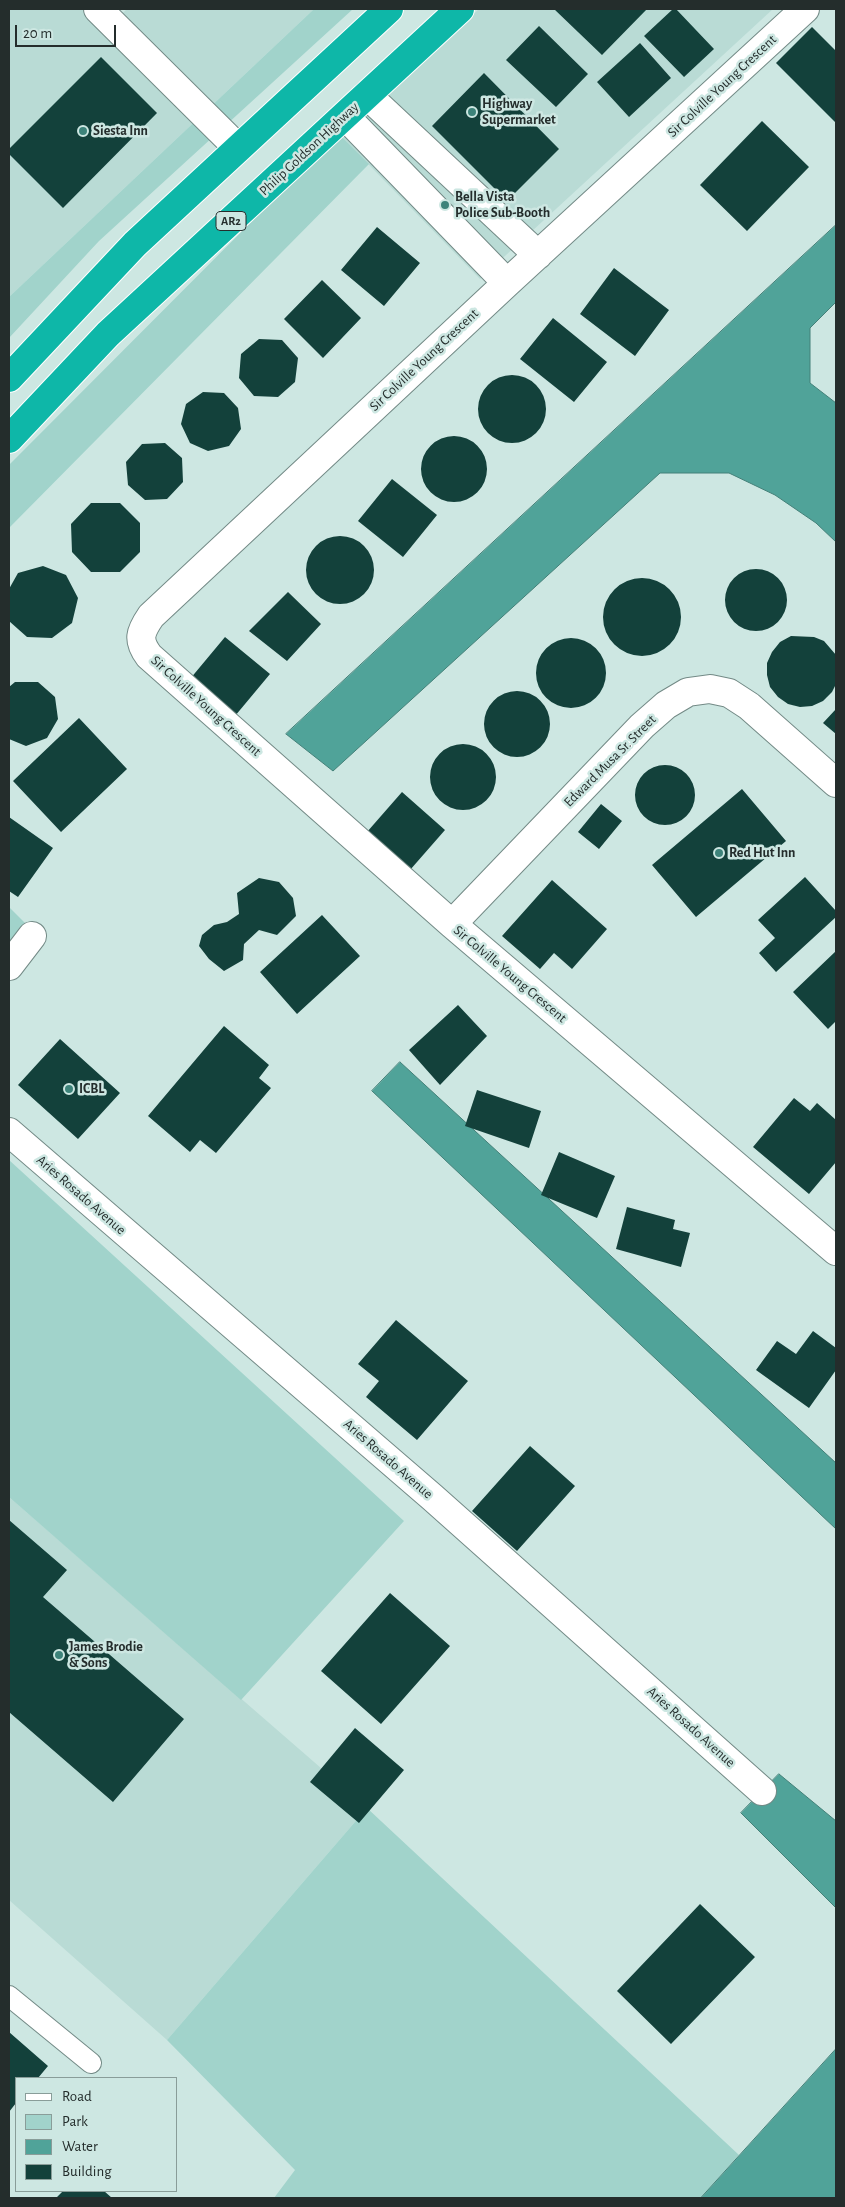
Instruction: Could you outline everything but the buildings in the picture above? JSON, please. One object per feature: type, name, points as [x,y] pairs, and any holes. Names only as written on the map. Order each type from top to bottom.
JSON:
[{"type":"highway","points":[[9,378],[135,244],[389,9]]},
{"type":"highway","name":"Philip Goldson Highway","points":[[9,439],[108,334],[460,9]]},
{"type":"street","points":[[98,9],[238,148]]},
{"type":"street","name":"Sir Colville Young Crescent","points":[[805,9],[507,283],[151,616],[140,637],[142,647],[150,656],[452,924],[836,1252]]},
{"type":"street","points":[[367,95],[538,255]]},
{"type":"street","points":[[345,116],[507,283]]},
{"type":"street","name":"Edward Musa Sr. Street","points":[[452,924],[642,726],[666,705],[688,692],[710,689],[729,693],[749,706],[836,784]]},
{"type":"street","points":[[9,966],[32,936]]},
{"type":"street","name":"Aries Rosado Avenue","points":[[9,1132],[432,1497],[762,1791]]},
{"type":"lane","points":[[9,1996],[92,2063]]},
{"type":"shaded area","points":[[9,9],[93,9],[110,25],[127,9],[314,9],[9,297]]},
{"type":"shaded area","points":[[479,9],[773,9],[480,279],[340,135]]},
{"type":"shaded area","points":[[9,1497],[367,1808],[167,2040],[9,1900]]},
{"type":"green space","points":[[314,9],[353,9],[99,241],[9,338],[9,297]]},
{"type":"green space","points":[[340,135],[369,164],[9,528],[9,465]]},
{"type":"green space","points":[[9,907],[27,925],[9,945]]},
{"type":"green space","points":[[9,1160],[404,1521],[241,1700],[9,1497]]},
{"type":"green space","points":[[367,1808],[739,2155],[701,2198],[274,2198],[295,2170],[167,2040]]},
{"type":"water","points":[[836,225],[836,302],[810,328],[810,383],[836,403],[836,542],[816,523],[775,495],[729,473],[660,473],[333,771],[286,734]]},
{"type":"water","points":[[400,1062],[836,1463],[836,1529],[372,1091]]},
{"type":"water","points":[[779,1774],[836,1821],[836,1908],[741,1813]]},
{"type":"water","points":[[836,2049],[836,2198],[701,2198]]},
{"type":"place","name":"Highway Supermarket","points":[[472,112]]},
{"type":"place","name":"Siesta Inn","points":[[83,131]]},
{"type":"place","name":"Bella Vista Police Sub-Booth","points":[[445,205]]},
{"type":"place","name":"Red Hut Inn","points":[[719,853]]},
{"type":"place","name":"ICBL","points":[[69,1089]]},
{"type":"place","name":"James Brodie & Sons","points":[[59,1655]]}]
